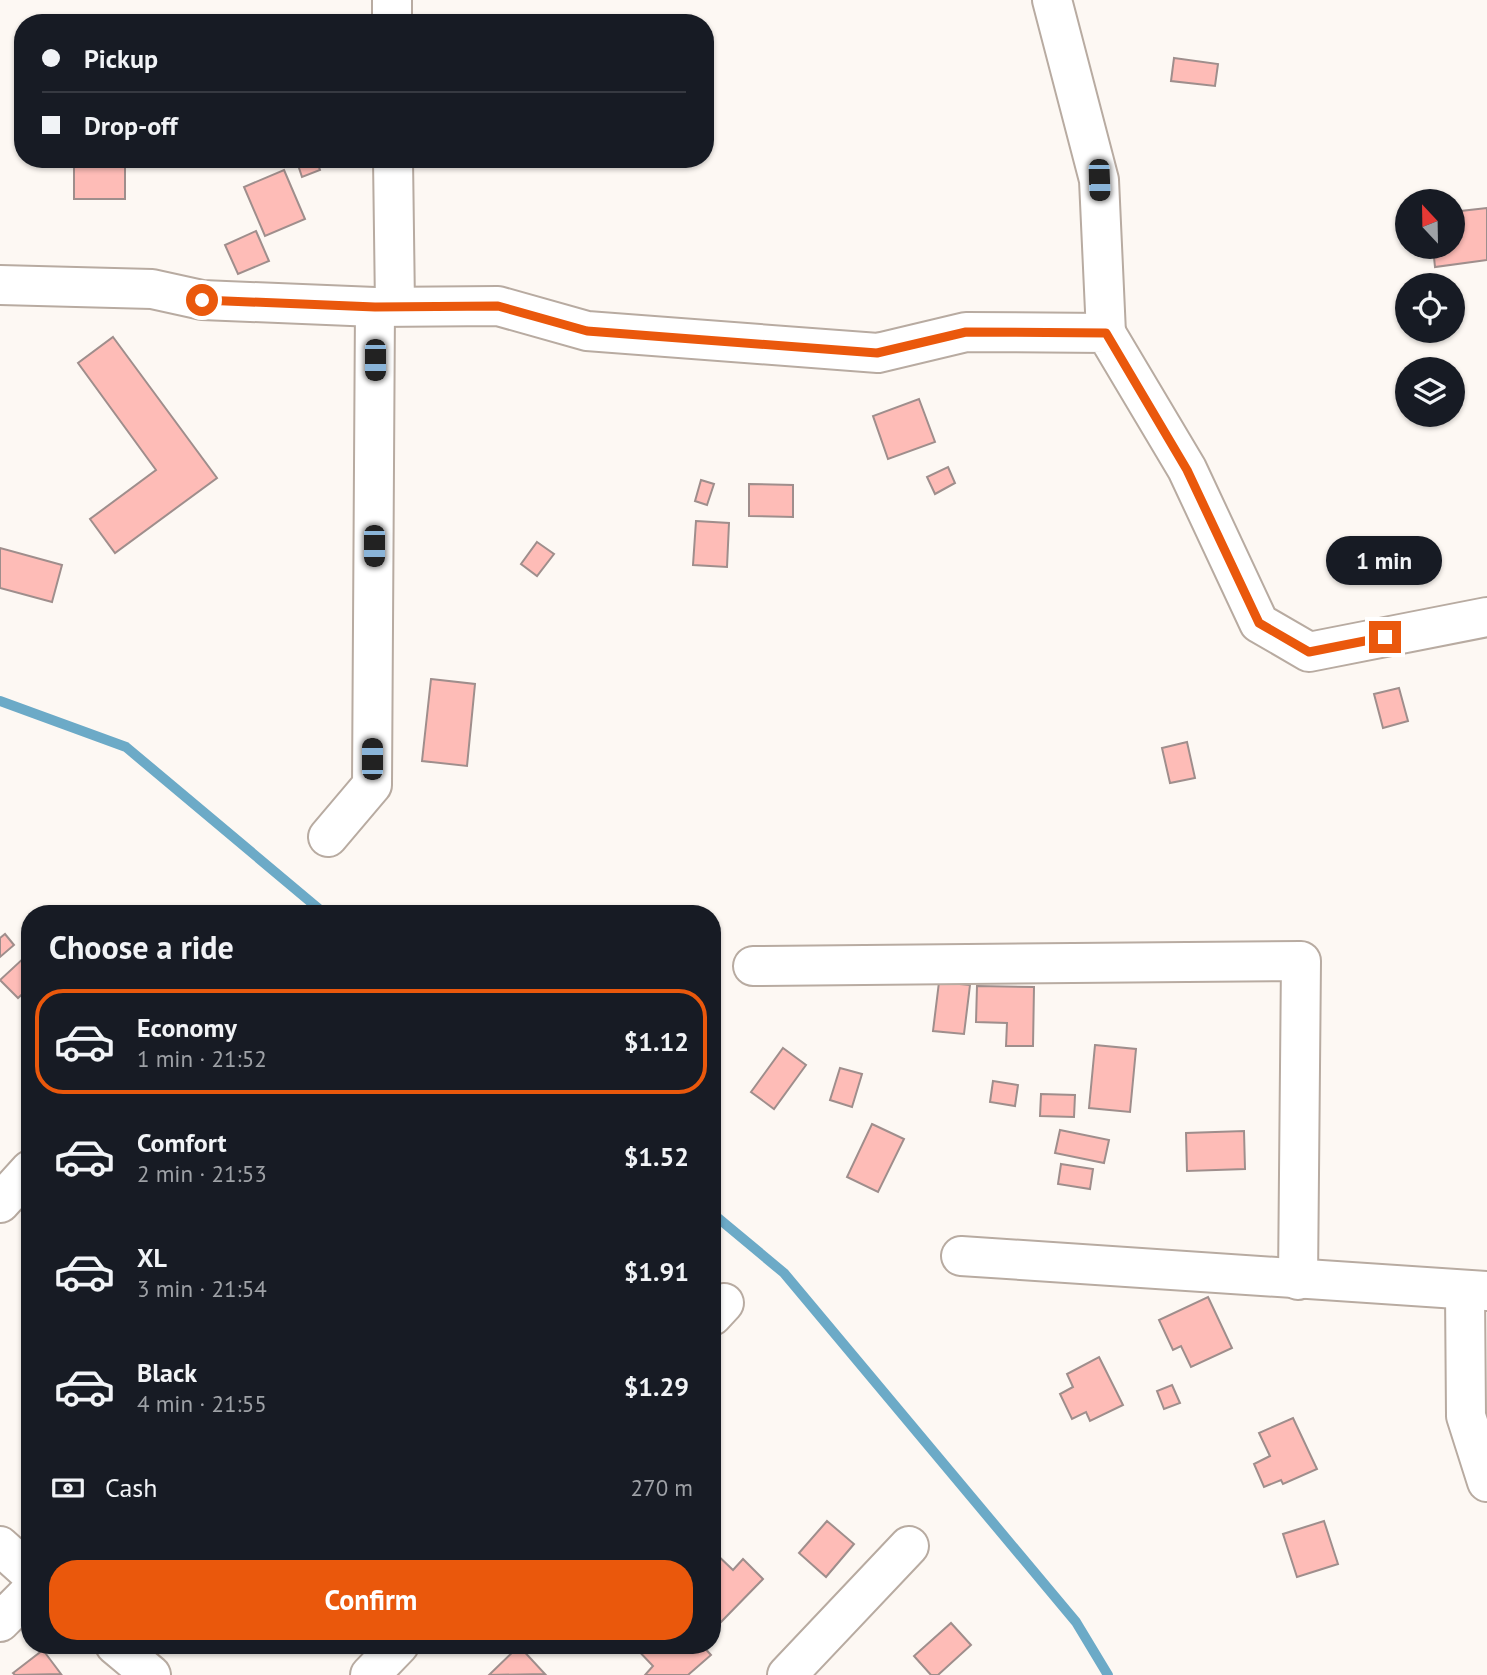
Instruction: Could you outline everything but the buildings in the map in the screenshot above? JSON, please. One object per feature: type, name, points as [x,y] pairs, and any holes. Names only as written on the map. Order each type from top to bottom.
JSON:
[{"type":"street","points":[[1052,0],[1099,180],[1106,333],[1187,470],[1259,623],[1309,652],[1487,617]]},
{"type":"street","points":[[328,837],[372,785],[385,306],[393,168]]},
{"type":"street","points":[[0,285],[152,289],[202,300],[385,306],[498,306],[587,331],[877,353],[966,332],[1106,333]]},
{"type":"street","points":[[752,966],[1301,961],[1298,1280]]},
{"type":"street","points":[[0,1203],[21,1180]]},
{"type":"street","points":[[961,1256],[1476,1292],[1466,1416],[1487,1482]]},
{"type":"street","points":[[0,1546],[21,1565]]},
{"type":"street","points":[[787,1675],[909,1546]]},
{"type":"street","points":[[0,1622],[21,1601]]},
{"type":"street","points":[[126,1654],[151,1675]]},
{"type":"street","points":[[370,1675],[390,1654]]},
{"type":"waterway","points":[[0,701],[126,747],[314,905]]},
{"type":"waterway","points":[[721,1220],[784,1273],[1076,1622],[1108,1675]]},
{"type":"route","points":[[202,300],[375,307],[498,306],[587,331],[877,353],[966,332],[1106,333],[1187,470],[1259,623],[1309,652],[1385,637]]}]
